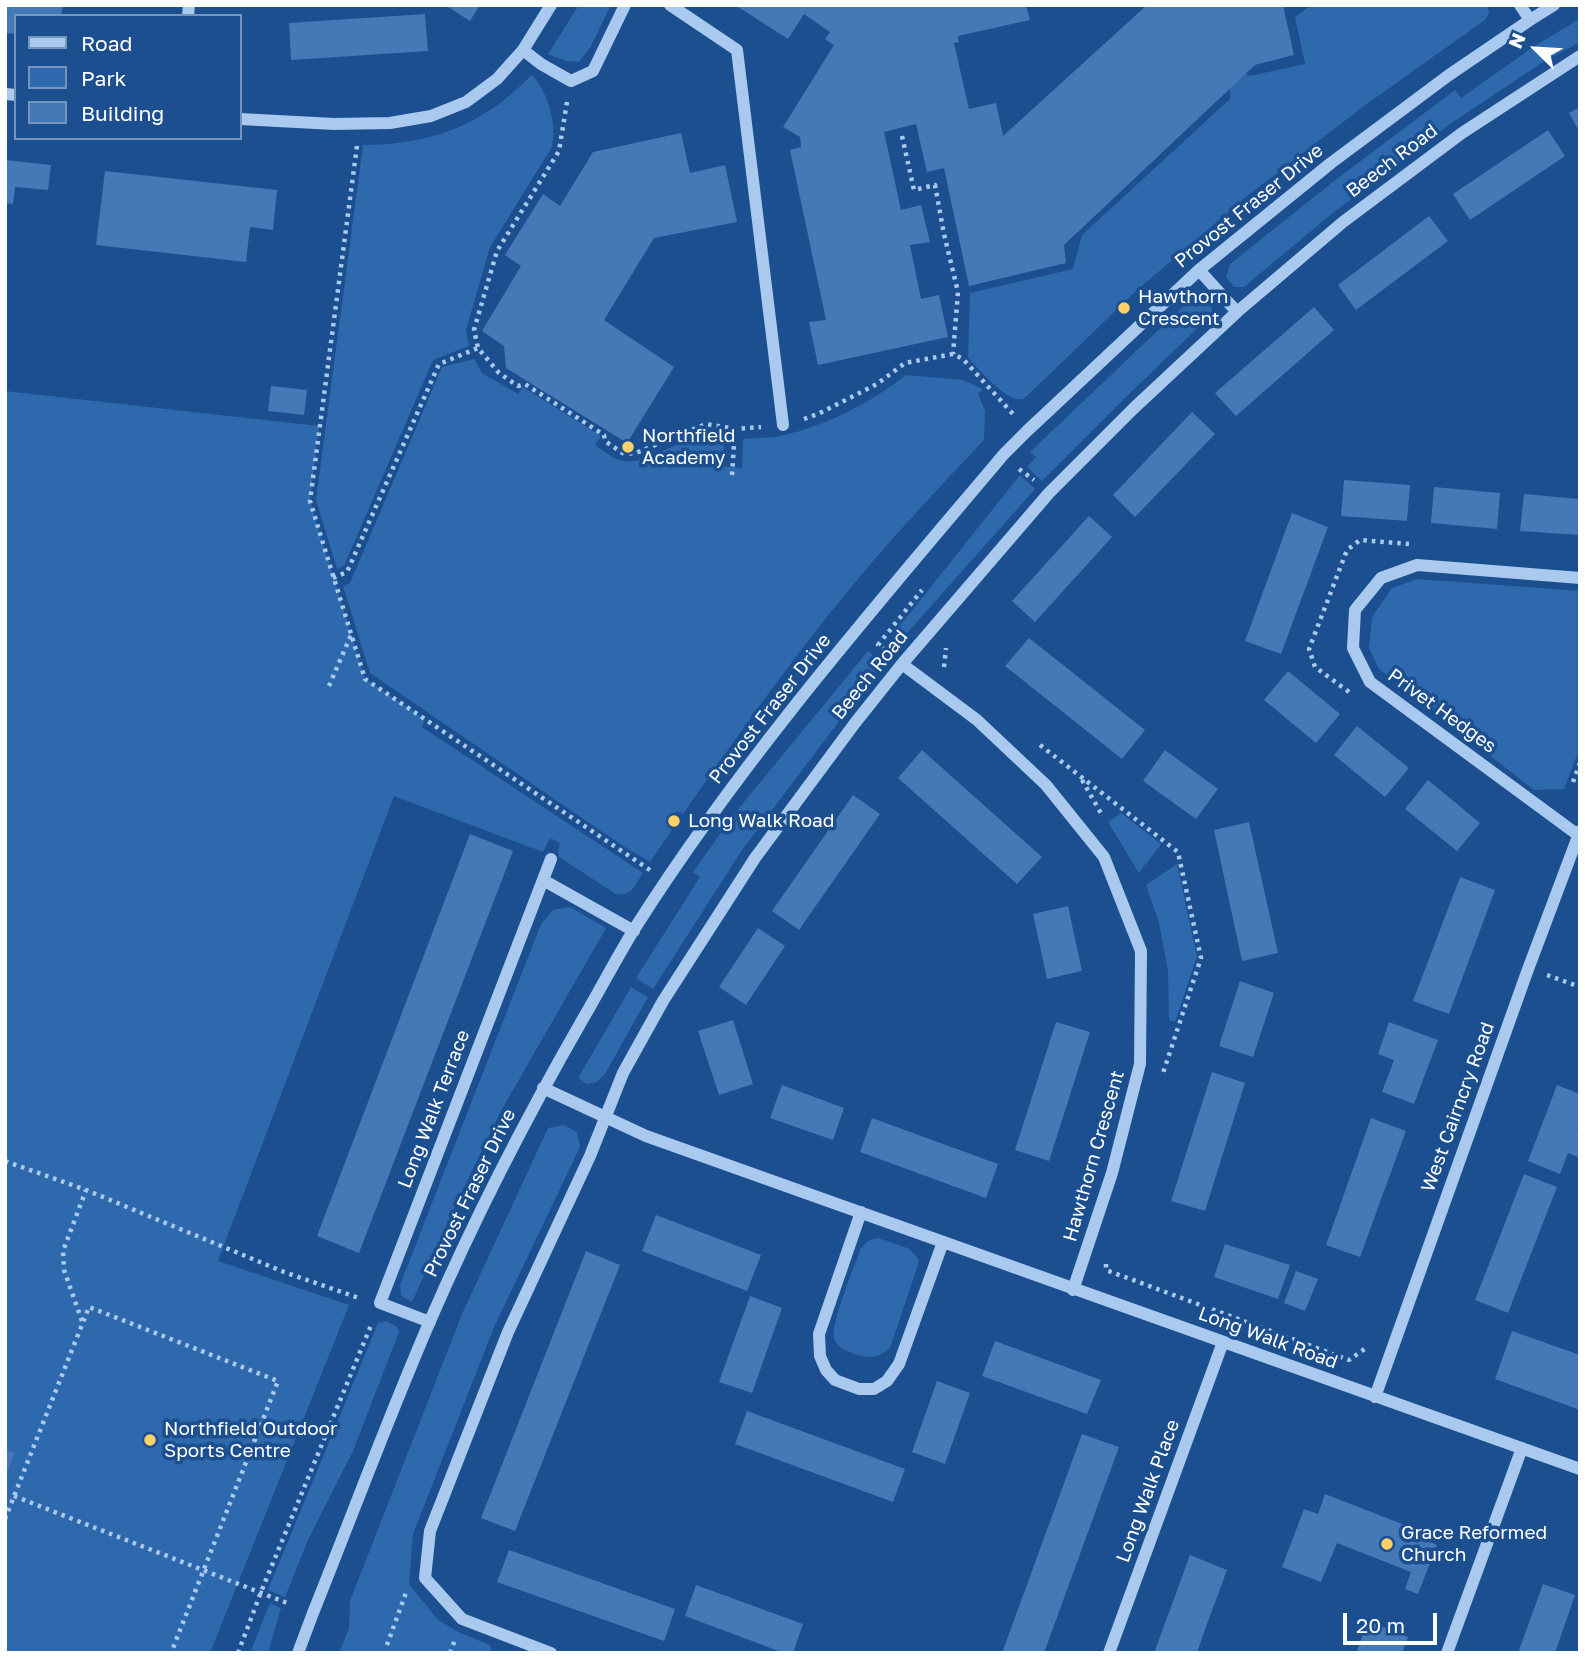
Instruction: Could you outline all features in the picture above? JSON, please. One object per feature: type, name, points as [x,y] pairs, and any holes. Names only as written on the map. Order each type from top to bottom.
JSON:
[{"type":"street","points":[[242,118],[334,124],[390,123],[431,116],[466,102],[497,79],[523,50],[551,5]]},
{"type":"street","points":[[523,50],[571,81],[593,71],[625,5]]},
{"type":"street","points":[[670,5],[737,50],[783,425]]},
{"type":"street","points":[[1520,5],[1530,20]]},
{"type":"street","name":"Provost Fraser Drive","points":[[299,1653],[429,1322],[485,1199],[543,1088],[634,931],[733,787],[840,650],[995,464],[1027,431],[1199,270],[1331,163],[1449,75],[1554,5]]},
{"type":"street","name":"Beech Road","points":[[605,1118],[623,1073],[663,1001],[755,858],[902,664],[1049,493],[1134,408],[1237,312],[1343,222],[1451,141],[1580,56]]},
{"type":"street","points":[[1199,270],[1237,312]]},
{"type":"street","name":"Privet Hedges","points":[[1579,833],[1370,682],[1353,648],[1355,610],[1381,578],[1417,565],[1580,578]]},
{"type":"street","name":"Hawthorn Crescent","points":[[902,664],[977,720],[1045,785],[1104,857],[1141,951],[1140,1064],[1112,1173],[1073,1290]]},
{"type":"street","name":"West Cairncry Road","points":[[1375,1397],[1579,833]]},
{"type":"street","name":"Long Walk Terrace","points":[[380,1303],[551,859]]},
{"type":"street","points":[[543,880],[634,931]]},
{"type":"street","name":"Long Walk Road","points":[[543,1088],[646,1136],[1580,1469]]},
{"type":"street","points":[[551,1653],[462,1619],[425,1578],[430,1531],[508,1332],[605,1118]]},
{"type":"street","points":[[861,1212],[819,1334],[820,1356],[826,1370],[835,1380],[859,1389],[874,1389],[887,1381],[899,1364],[943,1242]]},
{"type":"street","points":[[380,1303],[429,1322]]},
{"type":"street","name":"Long Walk Place","points":[[1109,1653],[1223,1342]]},
{"type":"street","points":[[1447,1653],[1522,1448]]},
{"type":"path","points":[[571,81],[559,151],[497,251],[474,331],[478,348],[499,373],[518,386],[525,384],[604,435],[605,440],[624,454],[636,453],[706,424],[735,429],[783,425],[818,414],[877,384],[905,363],[953,354],[963,359],[1027,431]]},
{"type":"path","points":[[902,136],[914,190],[935,185],[958,292],[953,354]]},
{"type":"path","points":[[358,140],[310,501],[365,679],[650,870]]},
{"type":"path","points":[[333,578],[348,572],[439,364],[478,348]]},
{"type":"path","points":[[732,475],[735,429]]},
{"type":"path","points":[[1012,479],[1020,468],[1037,483]]},
{"type":"path","points":[[1358,699],[1315,667],[1309,649],[1347,550],[1360,540],[1415,544]]},
{"type":"path","points":[[889,654],[878,645],[928,583]]},
{"type":"path","points":[[329,686],[351,635]]},
{"type":"path","points":[[944,669],[947,636]]},
{"type":"path","points":[[1039,744],[1178,852],[1201,958],[1161,1078]]},
{"type":"path","points":[[1573,782],[1580,763]]},
{"type":"path","points":[[1546,975],[1580,987]]},
{"type":"path","points":[[5,1161],[86,1189],[284,1272],[363,1300],[380,1303],[238,1653]]},
{"type":"path","points":[[83,1321],[64,1270],[63,1251],[86,1189]]},
{"type":"path","points":[[1106,1259],[1106,1270],[1349,1360],[1366,1350],[1370,1338]]},
{"type":"path","points":[[5,1519],[89,1307],[278,1381],[171,1653]]},
{"type":"path","points":[[14,1496],[287,1603]]},
{"type":"path","points":[[387,1645],[409,1584]]},
{"type":"green space","points":[[579,5],[611,5],[590,48],[579,62],[566,61],[548,54]]},
{"type":"green space","points":[[1311,5],[1487,5],[1489,13],[1485,20],[1364,106],[1246,197],[1136,291],[1024,398],[1005,394],[968,358],[970,293],[1073,269],[1082,235],[1230,99],[1230,88],[1245,73],[1250,76],[1305,64],[1295,17]]},
{"type":"green space","points":[[1580,19],[1580,42],[1546,60],[1453,122],[1334,212],[1244,287],[1234,287],[1226,277],[1230,264],[1455,90],[1461,98],[1536,45]]},
{"type":"green space","points":[[532,75],[543,90],[550,109],[552,147],[490,247],[466,330],[469,346],[433,360],[344,566],[337,569],[316,500],[363,145],[419,139],[454,129],[503,101]]},
{"type":"green space","points":[[1201,296],[1209,301],[1212,309],[1210,316],[1042,481],[1027,467],[1036,457],[1030,452],[1192,298]]},
{"type":"green space","points":[[474,359],[482,373],[518,394],[523,387],[601,436],[595,445],[618,459],[636,461],[705,434],[725,438],[722,466],[742,468],[743,439],[775,437],[810,428],[861,405],[906,375],[963,380],[983,389],[978,394],[985,411],[984,440],[874,560],[816,631],[683,814],[677,811],[667,826],[672,830],[650,862],[370,673],[343,586],[350,583],[442,367]]},
{"type":"green space","points":[[5,391],[319,426],[310,501],[365,679],[425,719],[422,727],[643,873],[629,892],[616,894],[559,857],[560,843],[550,838],[543,852],[394,796],[218,1261],[349,1305],[210,1653],[5,1653]]},
{"type":"green space","points":[[1020,475],[1035,489],[899,642],[891,637]]},
{"type":"green space","points":[[1417,579],[1580,591],[1580,747],[1564,789],[1534,790],[1379,669],[1369,648],[1372,617],[1392,588]]},
{"type":"green space","points":[[868,651],[883,663],[742,850],[653,989],[636,978],[700,877],[693,872],[735,813]]},
{"type":"green space","points":[[1121,813],[1161,844],[1139,873],[1108,822]]},
{"type":"green space","points":[[1177,864],[1197,956],[1175,1022],[1169,1020],[1168,971],[1159,923],[1146,885]]},
{"type":"green space","points":[[570,907],[606,928],[501,1111],[412,1302],[401,1296],[400,1285],[541,924],[553,910]]},
{"type":"green space","points":[[631,987],[648,997],[605,1074],[597,1082],[587,1084],[578,1078]]},
{"type":"green space","points":[[564,1125],[577,1132],[580,1147],[495,1325],[413,1534],[409,1584],[438,1620],[458,1632],[490,1645],[492,1653],[339,1653],[349,1628],[350,1601],[462,1314],[548,1128]]},
{"type":"green space","points":[[878,1238],[910,1249],[919,1260],[890,1348],[877,1356],[865,1357],[840,1347],[835,1341],[834,1331],[839,1308],[861,1248],[868,1241]]},
{"type":"green space","points":[[386,1321],[396,1326],[399,1332],[353,1451],[308,1540],[285,1597],[268,1590],[378,1323]]},
{"type":"green space","points":[[270,1603],[281,1608],[268,1653],[250,1653]]},
{"type":"building","points":[[5,5],[63,5],[61,14],[14,14],[14,34],[5,33]]},
{"type":"building","points":[[445,5],[480,5],[470,21]]},
{"type":"building","points":[[735,5],[1026,5],[1030,20],[958,36],[959,42],[954,43],[969,109],[996,103],[1003,136],[1147,5],[1283,5],[1294,55],[1255,65],[1064,245],[1066,263],[969,286],[944,168],[927,172],[916,124],[884,132],[901,210],[921,205],[930,242],[910,245],[921,299],[939,295],[948,337],[818,365],[809,322],[826,320],[790,150],[801,147],[800,137],[783,127],[834,45],[825,39],[830,32],[804,14],[788,39]]},
{"type":"building","points":[[425,14],[428,51],[291,60],[289,23]]},
{"type":"building","points":[[1580,107],[1580,133],[1569,113]]},
{"type":"building","points":[[1548,130],[1565,156],[1470,220],[1453,194]]},
{"type":"building","points":[[681,133],[690,173],[725,165],[737,222],[654,238],[604,320],[674,367],[627,443],[506,368],[504,346],[482,331],[521,266],[505,255],[543,194],[560,206],[593,152]]},
{"type":"building","points":[[5,160],[51,165],[48,190],[15,187],[13,204],[5,203]]},
{"type":"building","points":[[105,171],[277,190],[273,230],[250,227],[246,262],[96,245]]},
{"type":"building","points":[[1429,216],[1448,241],[1356,310],[1338,285]]},
{"type":"building","points":[[1314,307],[1334,330],[1236,416],[1215,393]]},
{"type":"building","points":[[271,386],[307,390],[304,415],[268,411]]},
{"type":"building","points":[[1192,412],[1215,434],[1135,517],[1113,495]]},
{"type":"building","points":[[1344,480],[1410,485],[1407,521],[1341,516]]},
{"type":"building","points":[[1434,487],[1500,493],[1497,529],[1431,523]]},
{"type":"building","points":[[1524,494],[1580,499],[1580,535],[1520,531]]},
{"type":"building","points":[[1292,513],[1328,527],[1281,654],[1245,641]]},
{"type":"building","points":[[1089,516],[1112,537],[1035,622],[1012,601]]},
{"type":"building","points":[[1029,638],[1145,730],[1122,759],[1005,666]]},
{"type":"building","points":[[1288,671],[1340,714],[1316,743],[1264,700]]},
{"type":"building","points":[[1357,726],[1409,768],[1385,797],[1334,755]]},
{"type":"building","points":[[922,750],[1042,857],[1017,884],[898,778]]},
{"type":"building","points":[[1165,750],[1218,789],[1196,819],[1143,781]]},
{"type":"building","points":[[1428,780],[1480,823],[1457,851],[1405,809]]},
{"type":"building","points":[[853,795],[880,814],[799,930],[772,911]]},
{"type":"building","points":[[1249,822],[1278,953],[1242,961],[1214,830]]},
{"type":"building","points":[[470,834],[513,851],[359,1253],[317,1236]]},
{"type":"building","points":[[1460,877],[1495,890],[1449,1014],[1413,1001]]},
{"type":"building","points":[[1068,906],[1082,971],[1047,979],[1033,914]]},
{"type":"building","points":[[758,928],[785,946],[746,1005],[719,987]]},
{"type":"building","points":[[1240,981],[1274,993],[1253,1057],[1219,1046]]},
{"type":"building","points":[[733,1020],[753,1084],[719,1095],[698,1031]]},
{"type":"building","points":[[1056,1022],[1090,1032],[1049,1161],[1015,1150]]},
{"type":"building","points":[[1389,1022],[1438,1040],[1414,1104],[1382,1092],[1394,1060],[1378,1054]]},
{"type":"building","points":[[1212,1072],[1245,1083],[1205,1211],[1171,1201]]},
{"type":"building","points":[[782,1085],[844,1108],[833,1140],[770,1118]]},
{"type":"building","points":[[1557,1085],[1580,1094],[1580,1124],[1577,1130],[1580,1131],[1580,1158],[1568,1153],[1560,1174],[1528,1161]]},
{"type":"building","points":[[872,1118],[998,1164],[986,1198],[860,1152]]},
{"type":"building","points":[[1371,1118],[1406,1131],[1360,1257],[1326,1245]]},
{"type":"building","points":[[1524,1174],[1557,1187],[1508,1313],[1475,1300]]},
{"type":"building","points":[[656,1215],[761,1255],[747,1291],[642,1251]]},
{"type":"building","points":[[1225,1244],[1290,1265],[1278,1299],[1214,1277]]},
{"type":"building","points":[[586,1251],[620,1265],[515,1531],[481,1518]]},
{"type":"building","points":[[1296,1271],[1318,1279],[1305,1311],[1284,1303]]},
{"type":"building","points":[[750,1296],[782,1308],[752,1393],[719,1382]]},
{"type":"building","points":[[1512,1331],[1580,1355],[1580,1410],[1495,1379]]},
{"type":"building","points":[[995,1341],[1101,1380],[1087,1414],[982,1376]]},
{"type":"building","points":[[937,1381],[970,1393],[945,1464],[912,1452]]},
{"type":"building","points":[[747,1411],[905,1469],[893,1502],[735,1444]]},
{"type":"building","points":[[1082,1434],[1119,1447],[1044,1653],[1002,1653]]},
{"type":"building","points":[[5,1449],[15,1453],[5,1476]]},
{"type":"building","name":"Grace Reformed Church","points":[[1325,1494],[1428,1534],[1426,1540],[1437,1545],[1418,1594],[1405,1589],[1411,1572],[1337,1543],[1321,1582],[1282,1567],[1304,1509],[1318,1514]]},
{"type":"building","points":[[509,1550],[675,1609],[664,1641],[497,1582]]},
{"type":"building","points":[[1190,1555],[1227,1570],[1197,1653],[1154,1653]]},
{"type":"building","points":[[1543,1584],[1575,1595],[1555,1653],[1518,1653]]},
{"type":"building","points":[[696,1585],[803,1624],[793,1653],[784,1653],[685,1616]]},
{"type":"building","points":[[1368,1621],[1408,1637],[1402,1653],[1356,1653]]},
{"type":"place","name":"Hawthorn Crescent","points":[[1124,308]]},
{"type":"place","name":"Northfield Academy","points":[[628,447]]},
{"type":"place","name":"Long Walk Road","points":[[674,821]]},
{"type":"place","name":"Northfield Outdoor Sports Centre","points":[[150,1440]]},
{"type":"place","name":"Grace Reformed Church","points":[[1387,1544]]}]
